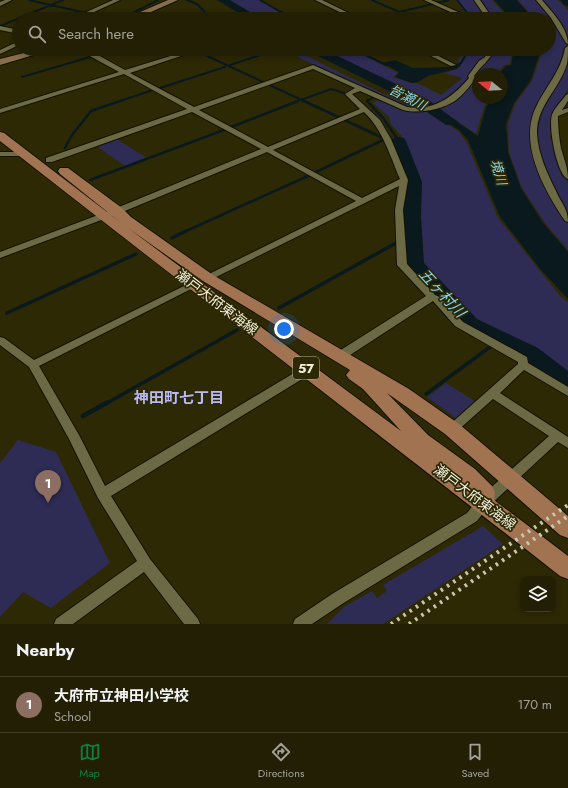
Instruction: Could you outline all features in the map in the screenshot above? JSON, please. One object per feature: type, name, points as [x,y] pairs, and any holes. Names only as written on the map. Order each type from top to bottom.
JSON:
[{"type":"main road","points":[[145,12],[174,0]]},
{"type":"main road","points":[[0,62],[23,56]]},
{"type":"main road","name":"瀬戸大府東海線","points":[[0,124],[49,160],[111,214]]},
{"type":"main road","name":"瀬戸大府東海線","points":[[0,135],[111,214],[201,281],[308,370],[568,569]]},
{"type":"main road","name":"瀬戸大府東海線","points":[[201,281],[298,332],[403,394],[452,429],[568,529]]},
{"type":"main road","name":"57","points":[[298,332],[314,348],[369,385],[421,440],[468,476],[485,492],[483,503]]},
{"type":"street","points":[[0,4],[9,0]]},
{"type":"street","points":[[90,12],[117,0]]},
{"type":"street","points":[[318,0],[343,12]]},
{"type":"street","points":[[427,0],[455,12]]},
{"type":"street","points":[[477,0],[485,12]]},
{"type":"street","points":[[539,0],[549,12]]},
{"type":"street","points":[[556,22],[568,42]]},
{"type":"street","points":[[0,28],[12,31]]},
{"type":"street","points":[[0,52],[12,46]]},
{"type":"street","points":[[568,48],[567,58],[559,79],[540,105],[534,118],[534,145],[551,194],[568,219]]},
{"type":"street","points":[[95,56],[362,201]]},
{"type":"street","points":[[0,111],[177,56]]},
{"type":"street","points":[[434,56],[453,65]]},
{"type":"street","points":[[49,160],[313,67],[405,109],[416,111],[448,102],[463,90],[473,78],[472,76],[482,62],[489,56]]},
{"type":"street","points":[[359,89],[348,94],[376,120],[388,140],[404,180],[398,210],[402,265],[432,297],[437,299],[459,324],[523,360],[523,365]]},
{"type":"street","points":[[568,96],[555,115],[554,135],[559,158],[568,177]]},
{"type":"street","points":[[0,256],[111,214],[364,110]]},
{"type":"street","points":[[555,115],[568,110]]},
{"type":"street","points":[[0,154],[25,154]]},
{"type":"street","points":[[559,158],[568,154]]},
{"type":"street","points":[[33,365],[404,180]]},
{"type":"street","points":[[340,356],[432,297]]},
{"type":"street","points":[[0,340],[33,365],[75,438],[103,494],[145,563],[193,624]]},
{"type":"street","points":[[523,365],[568,392]]},
{"type":"street","points":[[452,429],[523,365]]},
{"type":"street","points":[[103,494],[308,370]]},
{"type":"street","points":[[300,624],[337,599],[472,518],[483,503],[510,479],[563,440],[492,393]]},
{"type":"street","points":[[61,624],[145,563]]},
{"type":"shaded area","points":[[227,0],[259,0],[280,12],[249,12]]},
{"type":"shaded area","points":[[456,0],[492,0],[502,12],[465,12]]},
{"type":"shaded area","points":[[518,0],[558,0],[568,10],[568,89],[553,114],[550,136],[556,159],[568,183],[568,250],[545,223],[522,188],[509,153],[508,124],[515,104],[532,81],[541,56],[556,56],[556,12],[529,12]]},
{"type":"shaded area","points":[[296,56],[306,56],[386,95],[394,91],[422,107],[431,115],[458,131],[466,141],[498,218],[560,296],[568,302],[568,378],[559,373],[533,351],[474,322],[419,264],[415,216],[419,183],[401,135],[391,124],[389,117],[373,103],[383,97],[361,88]]},
{"type":"shaded area","points":[[333,56],[365,56],[398,73],[393,77],[411,83],[417,83],[441,95],[462,78],[444,73],[457,69],[462,65],[457,63],[462,56],[511,56],[510,64],[504,65],[502,68],[472,68],[472,104],[486,104],[476,134],[436,107],[442,101],[431,104]]},
{"type":"shaded area","points":[[115,138],[147,158],[125,166],[95,145]]},
{"type":"shaded area","points":[[446,383],[476,402],[457,419],[427,397]]},
{"type":"shaded area","points":[[18,440],[56,452],[110,563],[51,608],[23,592],[0,617],[0,463]]},
{"type":"shaded area","points":[[483,526],[503,544],[383,624],[327,624],[344,607],[372,591],[377,598],[387,591],[383,585]]},
{"type":"water","points":[[494,0],[517,0],[527,12],[504,12]]},
{"type":"water","name":"境川","points":[[513,56],[539,56],[531,80],[514,103],[506,124],[508,152],[521,188],[543,223],[568,252],[568,299],[541,270],[500,217],[468,140],[459,130],[427,109],[435,107],[478,136],[488,104],[508,104],[508,68],[504,68],[511,65]]},
{"type":"water","points":[[395,60],[413,68],[450,67],[458,64],[461,65],[456,69],[428,76],[418,82],[412,83],[395,77],[399,72],[382,63]]},
{"type":"waterway","points":[[29,0],[51,5]]},
{"type":"waterway","points":[[51,5],[63,0]]},
{"type":"waterway","points":[[135,12],[158,0]]},
{"type":"waterway","points":[[187,0],[197,4],[205,12]]},
{"type":"waterway","name":"皆瀬川","points":[[222,0],[244,12]]},
{"type":"waterway","points":[[260,0],[282,12]]},
{"type":"waterway","points":[[372,0],[399,12]]},
{"type":"waterway","points":[[437,3],[449,0]]},
{"type":"waterway","name":"五ヶ村川","points":[[457,0],[466,12]]},
{"type":"waterway","points":[[565,0],[568,3]]},
{"type":"waterway","points":[[399,12],[433,4]]},
{"type":"waterway","points":[[34,12],[51,5]]},
{"type":"waterway","points":[[51,5],[82,12]]},
{"type":"waterway","points":[[0,26],[12,21]]},
{"type":"waterway","points":[[207,56],[301,100]]},
{"type":"waterway","points":[[230,65],[258,56]]},
{"type":"waterway","name":"皆瀬川","points":[[328,56],[422,102],[451,122]]},
{"type":"waterway","points":[[367,56],[386,65]]},
{"type":"waterway","name":"五ヶ村川","points":[[455,66],[461,63],[465,56]]},
{"type":"waterway","points":[[22,77],[90,57]]},
{"type":"waterway","points":[[160,88],[225,67]]},
{"type":"waterway","points":[[301,100],[331,89],[344,93]]},
{"type":"waterway","points":[[123,100],[153,90]]},
{"type":"waterway","name":"五ヶ村川","points":[[367,101],[376,96]]},
{"type":"waterway","points":[[65,148],[72,135],[91,111],[123,100]]},
{"type":"waterway","points":[[302,100],[385,139]]},
{"type":"waterway","points":[[231,127],[298,101]]},
{"type":"waterway","name":"五ヶ村川","points":[[367,101],[383,118],[399,141],[385,139]]},
{"type":"waterway","points":[[90,180],[224,130]]},
{"type":"waterway","points":[[316,172],[385,139]]},
{"type":"waterway","name":"五ヶ村川","points":[[399,141],[414,182],[412,216],[415,264],[470,324],[530,353],[557,375],[568,381]]},
{"type":"waterway","points":[[184,232],[308,176]]},
{"type":"waterway","points":[[172,238],[184,232]]},
{"type":"waterway","points":[[279,308],[396,243]]},
{"type":"waterway","name":"五ヶ村川","points":[[406,243],[414,244]]},
{"type":"waterway","points":[[7,313],[136,254]]},
{"type":"waterway","points":[[107,403],[237,330]]},
{"type":"waterway","name":"五ヶ村川","points":[[498,342],[502,339]]},
{"type":"waterway","points":[[426,394],[490,347]]},
{"type":"waterway","points":[[83,416],[108,402]]},
{"type":"railway","points":[[391,624],[568,505]]},
{"type":"railway","points":[[409,624],[568,516]]},
{"type":"place","name":"大府市立神田小学校","points":[[48,503]]},
{"type":"district","name":"神田町七丁目","points":[[179,398]]}]
